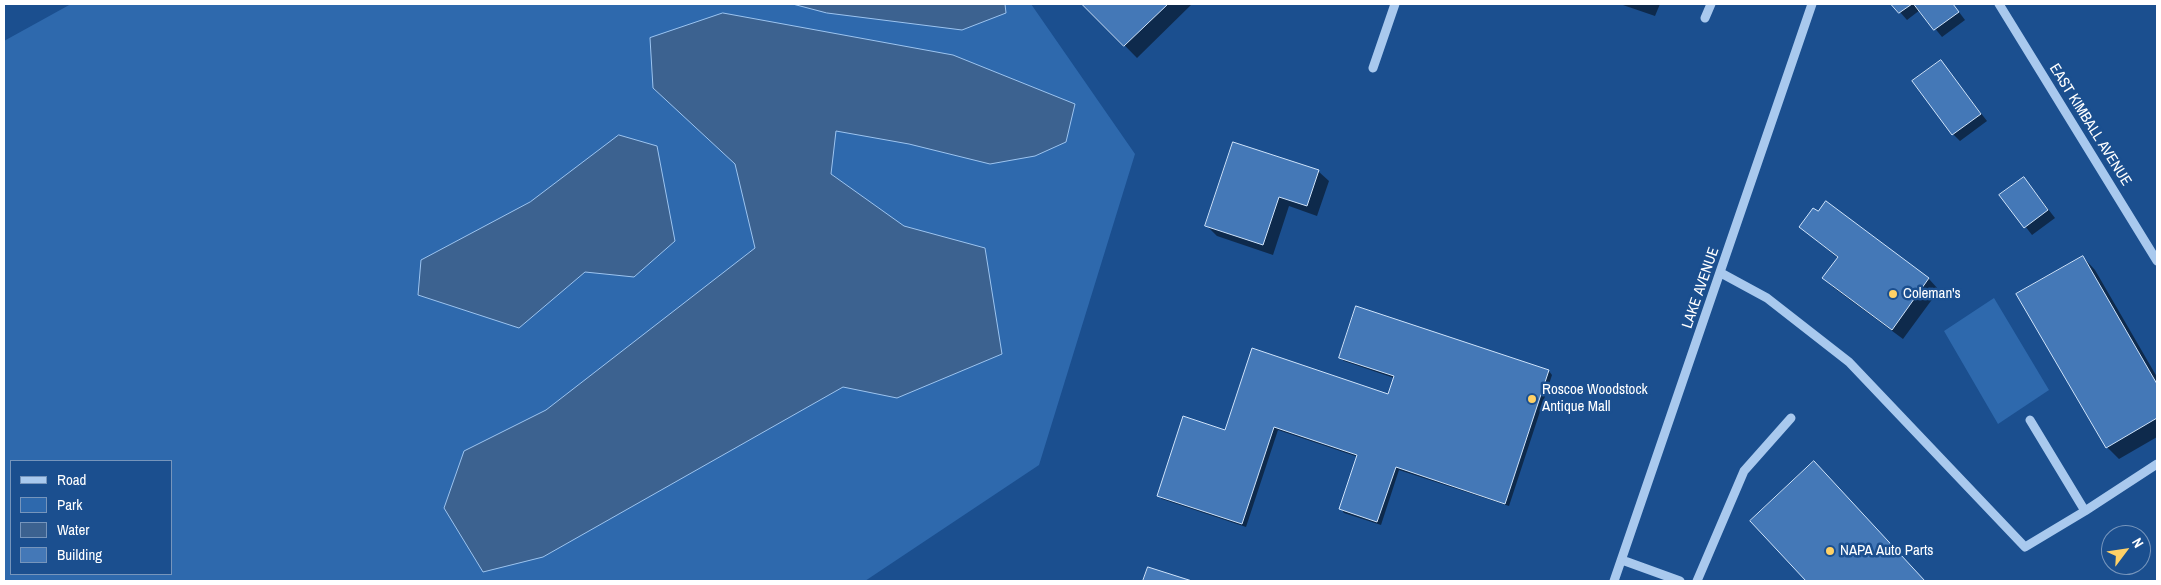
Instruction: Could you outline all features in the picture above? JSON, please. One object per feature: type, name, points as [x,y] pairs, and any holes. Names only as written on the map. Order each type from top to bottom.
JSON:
[{"type":"street","points":[[1373,68],[1395,4]]},
{"type":"street","points":[[1705,18],[1711,4]]},
{"type":"street","name":"LAKE AVENUE","points":[[1614,581],[1812,4]]},
{"type":"street","name":"EAST KIMBALL AVENUE","points":[[2000,4],[2157,261]]},
{"type":"street","points":[[1721,273],[1767,298],[1849,362],[2025,547],[2157,464]]},
{"type":"street","points":[[1697,581],[1744,471],[1791,418]]},
{"type":"street","points":[[2030,420],[2085,511]]},
{"type":"street","points":[[1622,560],[1680,581]]},
{"type":"green space","points":[[71,4],[1031,4],[1135,154],[1039,465],[865,581],[4,581],[4,41]]},
{"type":"green space","points":[[1994,298],[2049,390],[1998,424],[1944,331]]},
{"type":"water","points":[[793,4],[1005,4],[1006,13],[962,30],[827,13]]},
{"type":"water","points":[[723,13],[953,55],[1075,104],[1066,142],[1035,156],[990,164],[909,144],[836,131],[831,174],[904,226],[985,248],[1002,354],[897,398],[843,387],[543,557],[483,572],[444,508],[464,451],[546,410],[755,248],[735,164],[653,88],[650,38]]},
{"type":"water","points":[[619,135],[657,146],[675,241],[634,277],[585,272],[519,328],[418,295],[421,260],[530,202]]},
{"type":"building","points":[[1082,4],[1168,4],[1124,46]]},
{"type":"building","points":[[1891,4],[1912,4],[1899,13]]},
{"type":"building","points":[[1914,4],[1953,4],[1959,12],[1934,30]]},
{"type":"building","points":[[1941,60],[1981,114],[1952,135],[1912,81]]},
{"type":"building","points":[[1233,142],[1319,170],[1307,206],[1279,197],[1263,245],[1205,226]]},
{"type":"building","points":[[2024,177],[2048,210],[2024,228],[1999,195]]},
{"type":"building","points":[[1826,201],[1929,278],[1892,330],[1822,278],[1838,257],[1799,227],[1813,208],[1818,211]]},
{"type":"building","points":[[2083,256],[2157,384],[2157,418],[2106,448],[2016,294]]},
{"type":"building","points":[[1356,306],[1549,370],[1505,504],[1396,467],[1377,522],[1339,509],[1357,455],[1274,427],[1242,524],[1157,496],[1183,416],[1225,430],[1252,348],[1388,394],[1394,376],[1339,358]]},
{"type":"building","points":[[1814,461],[1925,581],[1806,581],[1750,521]]},
{"type":"building","points":[[1148,567],[1192,581],[1143,581]]},
{"type":"place","name":"Coleman's","points":[[1893,294]]},
{"type":"place","name":"Roscoe Woodstock Antique Mall","points":[[1532,399]]},
{"type":"place","name":"NAPA Auto Parts","points":[[1830,551]]}]
